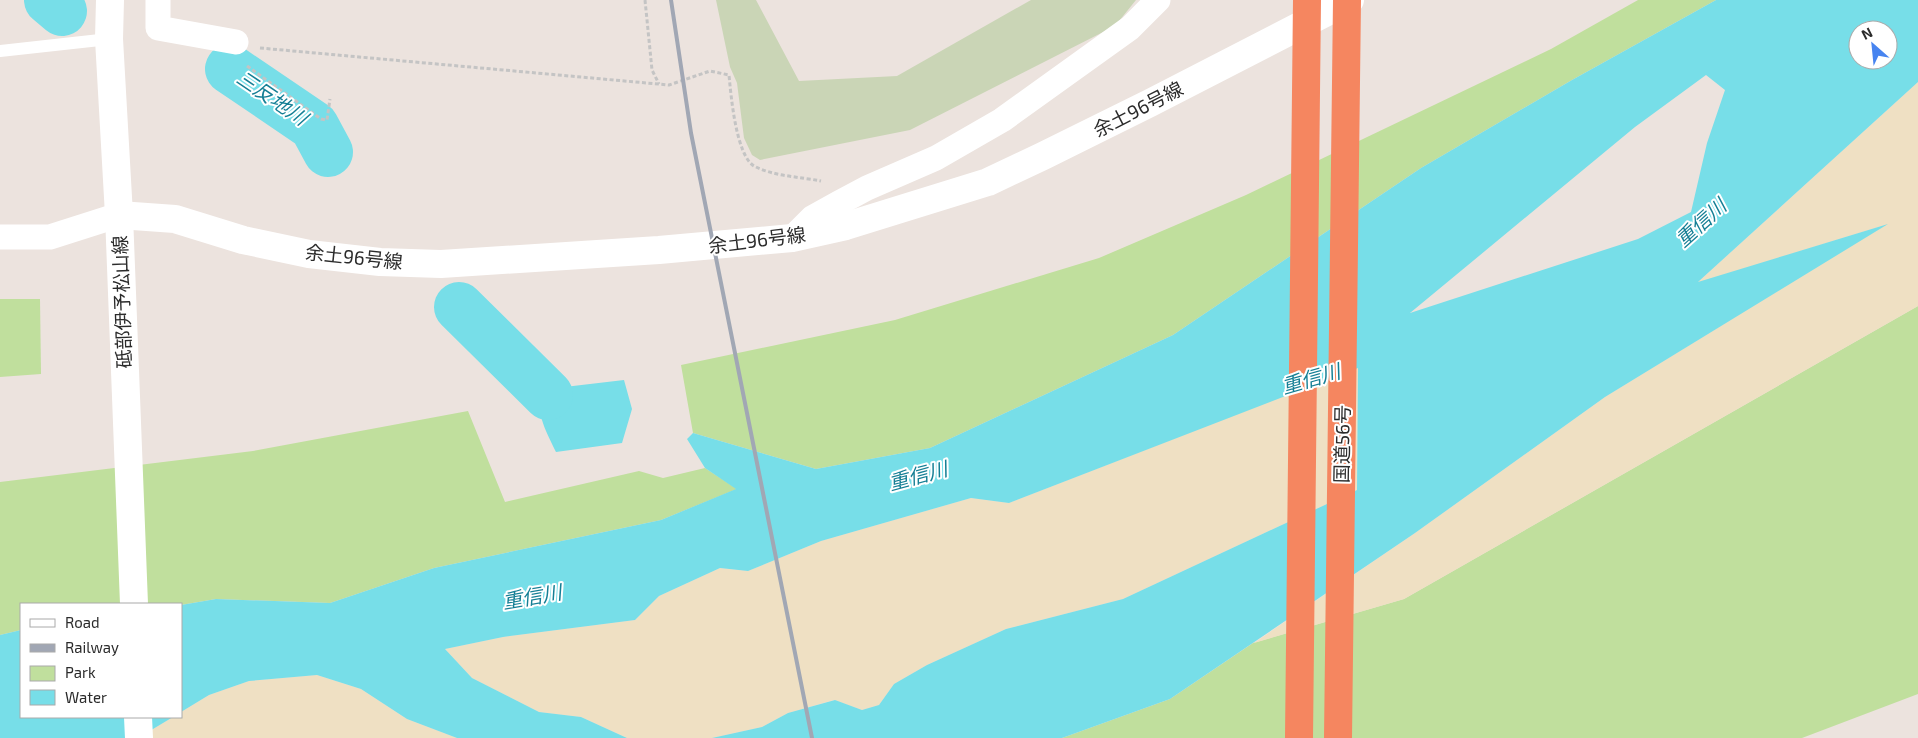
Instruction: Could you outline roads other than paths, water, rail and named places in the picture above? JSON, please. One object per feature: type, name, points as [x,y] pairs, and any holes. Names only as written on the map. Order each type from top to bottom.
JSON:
[{"type":"highway","name":"国道56号","points":[[1338,738],[1348,1]]},
{"type":"highway","name":"国道56号","points":[[1299,738],[1307,12]]},
{"type":"street","name":"砥部伊予松山線","points":[[110,0],[109,39],[119,215],[134,603]]},
{"type":"street","points":[[158,0],[158,28],[237,44]]},
{"type":"street","points":[[792,238],[812,218],[867,188],[936,158],[1002,120],[1130,28],[1158,0]]},
{"type":"street","name":"余土96号線","points":[[119,215],[175,219],[243,240],[309,254],[380,262],[441,264],[659,250],[792,238],[846,226],[988,182],[1043,156],[1307,12],[1348,1]]},
{"type":"street","points":[[0,236],[50,237],[119,215]]},
{"type":"street","points":[[138,718],[139,738]]},
{"type":"lane","points":[[0,51],[109,39]]},
{"type":"water","name":"重信川","points":[[1716,0],[1918,0],[1918,82],[1698,282],[1888,224],[1605,397],[1415,533],[1170,699],[1062,738],[712,738],[762,727],[788,713],[835,700],[862,710],[879,705],[894,684],[927,665],[1006,629],[1123,599],[1357,490],[1358,368],[1009,503],[971,498],[821,541],[748,571],[720,568],[659,596],[635,620],[503,637],[445,649],[472,678],[539,712],[581,717],[627,738],[457,738],[407,719],[361,689],[317,675],[249,681],[209,695],[182,711],[182,605],[216,599],[330,603],[434,568],[661,520],[736,489],[705,468],[687,439],[693,433],[816,469],[930,448],[1173,335],[1421,168],[1572,80]],"holes":[[[1706,75],[1725,90],[1707,143],[1691,212],[1638,239],[1410,313],[1635,127]]]},
{"type":"water","points":[[624,380],[632,409],[622,443],[556,452],[542,420],[540,408],[546,397],[556,388]]},
{"type":"water","points":[[20,630],[20,718],[171,718],[138,738],[0,738],[0,635]]},
{"type":"waterway","name":"三反地川","points":[[49,0],[62,11]]},
{"type":"waterway","name":"三反地川","points":[[230,69],[314,126],[328,152]]},
{"type":"waterway","name":"三反地川","points":[[459,307],[548,395]]},
{"type":"railway","points":[[671,0],[691,133],[812,738]]}]
